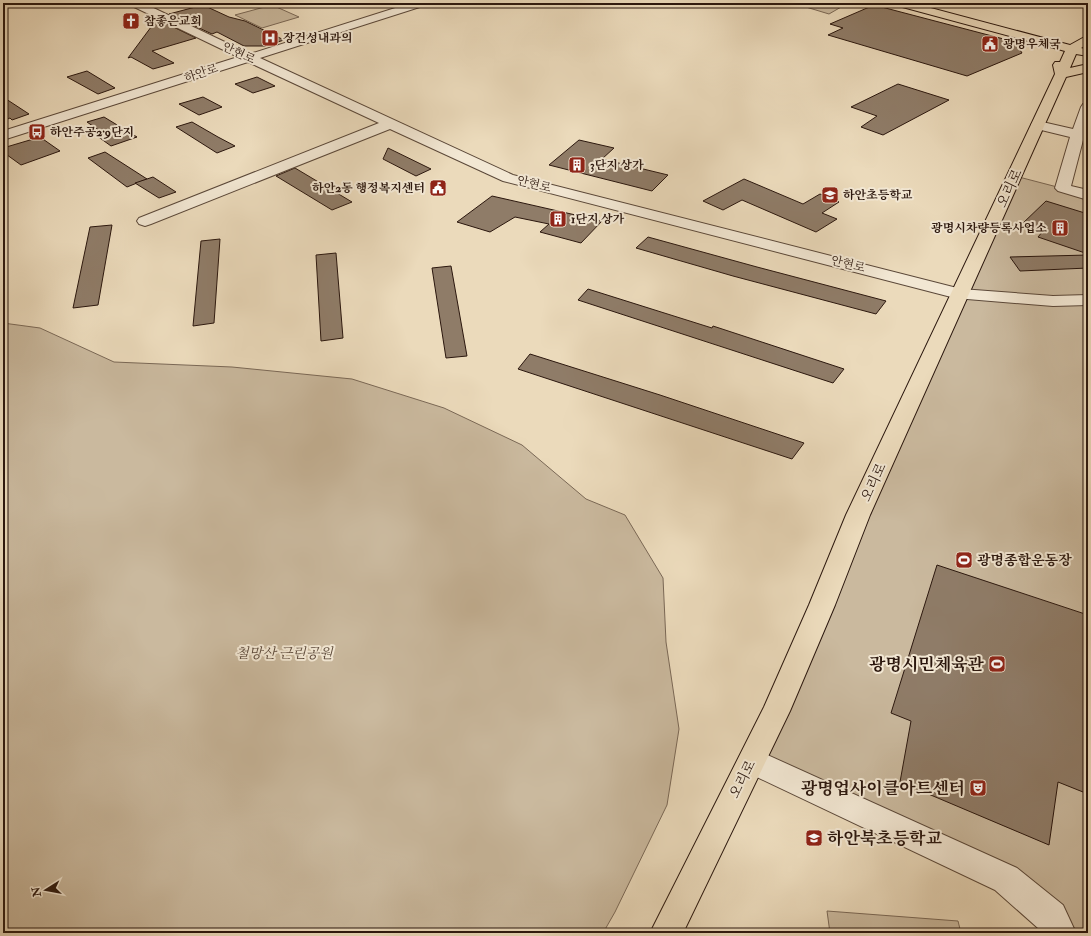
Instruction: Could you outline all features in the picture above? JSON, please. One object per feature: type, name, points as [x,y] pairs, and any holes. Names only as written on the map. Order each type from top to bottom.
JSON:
[{"type":"main road","points":[[899,3],[1025,34],[1082,45],[1088,54]]},
{"type":"main road","points":[[920,3],[1025,34],[1051,32]]},
{"type":"main road","points":[[1074,32],[1088,31]]},
{"type":"main road","points":[[1025,34],[1050,55],[1059,65],[1061,74],[1088,68]]},
{"type":"main road","name":"오리로","points":[[666,933],[779,704],[822,605],[858,514],[963,290],[1061,74],[1082,45]]},
{"type":"street","name":"안현로","points":[[134,3],[508,178],[963,290]]},
{"type":"street","name":"하안로","points":[[3,136],[422,3]]},
{"type":"street","points":[[1087,111],[1077,162],[1063,188],[1088,195]]},
{"type":"street","points":[[145,221],[390,124]]},
{"type":"street","points":[[1038,126],[1083,135]]},
{"type":"street","points":[[963,290],[1033,287],[1072,290],[1088,294]]},
{"type":"street","points":[[963,290],[1053,301],[1088,300]]},
{"type":"street","points":[[752,761],[1006,879],[1051,917],[1060,933]]},
{"type":"green space","points":[[848,3],[829,14],[796,4]]},
{"type":"green space","points":[[272,5],[299,17],[262,28],[235,15]]},
{"type":"green space","name":"광명종합운동장","points":[[1015,176],[1088,195],[1088,933],[1060,933],[1051,917],[752,761]]},
{"type":"green space","name":"철망산 근린공원","points":[[3,323],[40,328],[114,362],[232,367],[352,379],[444,408],[522,445],[586,499],[625,515],[663,578],[666,642],[679,729],[667,805],[615,912],[603,933],[3,933]]},
{"type":"green space","points":[[827,911],[958,921],[961,933],[830,933]]},
{"type":"building","points":[[203,5],[229,17],[245,21],[284,40],[265,46],[244,46],[217,32],[212,34],[169,14]]},
{"type":"building","points":[[874,5],[1015,42],[1022,53],[967,76],[828,35],[843,28],[830,24]]},
{"type":"building","points":[[157,19],[196,38],[152,51],[174,63],[153,69],[131,57],[128,58]]},
{"type":"building","points":[[87,71],[115,88],[98,94],[67,77]]},
{"type":"building","points":[[257,77],[275,86],[253,93],[235,84]]},
{"type":"building","points":[[898,84],[949,100],[883,135],[861,127],[877,116],[851,107]]},
{"type":"building","points":[[3,97],[29,114],[12,120],[10,118],[3,121]]},
{"type":"building","points":[[203,97],[222,107],[199,115],[179,104]]},
{"type":"building","points":[[104,117],[137,137],[111,146],[93,133],[100,131],[87,122]]},
{"type":"building","points":[[192,122],[235,146],[217,153],[176,127]]},
{"type":"building","points":[[40,137],[60,151],[21,165],[3,152],[3,148]]},
{"type":"building","name":"3단지 상가","points":[[579,140],[614,148],[602,159],[668,175],[652,191],[549,165]]},
{"type":"building","points":[[388,148],[431,169],[416,176],[383,159]]},
{"type":"building","points":[[105,152],[147,179],[127,187],[88,158]]},
{"type":"building","points":[[295,168],[352,202],[332,210],[276,176]]},
{"type":"building","points":[[153,177],[176,192],[159,198],[135,183]]},
{"type":"building","points":[[744,179],[803,204],[820,194],[839,202],[822,213],[837,219],[816,232],[742,200],[723,210],[703,201]]},
{"type":"building","name":"1단지 상가","points":[[492,196],[602,221],[581,243],[540,232],[549,224],[515,217],[490,232],[457,222]]},
{"type":"building","name":"광명시차량등록사업소","points":[[1046,201],[1088,214],[1088,254],[1038,237],[1043,231],[1022,224]]},
{"type":"building","points":[[112,225],[98,305],[73,308],[90,227]]},
{"type":"building","points":[[648,237],[886,301],[876,314],[733,276],[636,248]]},
{"type":"building","points":[[220,239],[214,323],[193,326],[201,241]]},
{"type":"building","points":[[336,253],[343,338],[321,341],[316,255]]},
{"type":"building","points":[[1088,255],[1088,268],[1020,271],[1010,257]]},
{"type":"building","points":[[451,266],[467,356],[446,358],[432,268]]},
{"type":"building","points":[[588,289],[712,328],[713,326],[844,369],[833,383],[578,300]]},
{"type":"building","points":[[530,354],[804,443],[792,459],[518,369]]},
{"type":"building","name":"광명시민체육관","points":[[937,565],[1088,615],[1088,794],[1058,782],[1049,845],[900,782],[911,721],[891,713]]},
{"type":"place","name":"참좋은교회","points":[[131,21]]},
{"type":"place","name":"장건성내과의","points":[[270,38]]},
{"type":"place","name":"광명우체국","points":[[990,44]]},
{"type":"place","name":"하안주공2·9단지","points":[[37,132]]},
{"type":"place","name":"3단지 상가","points":[[577,165]]},
{"type":"place","name":"하안2동 행정복지센터","points":[[438,188]]},
{"type":"place","name":"하안초등학교","points":[[830,195]]},
{"type":"place","name":"1단지 상가","points":[[558,219]]},
{"type":"place","name":"광명시차량등록사업소","points":[[1060,228]]},
{"type":"place","name":"광명종합운동장","points":[[964,560]]},
{"type":"place","name":"광명시민체육관","points":[[997,664]]},
{"type":"place","name":"광명업사이클아트센터","points":[[978,788]]},
{"type":"place","name":"하안북초등학교","points":[[814,838]]}]
